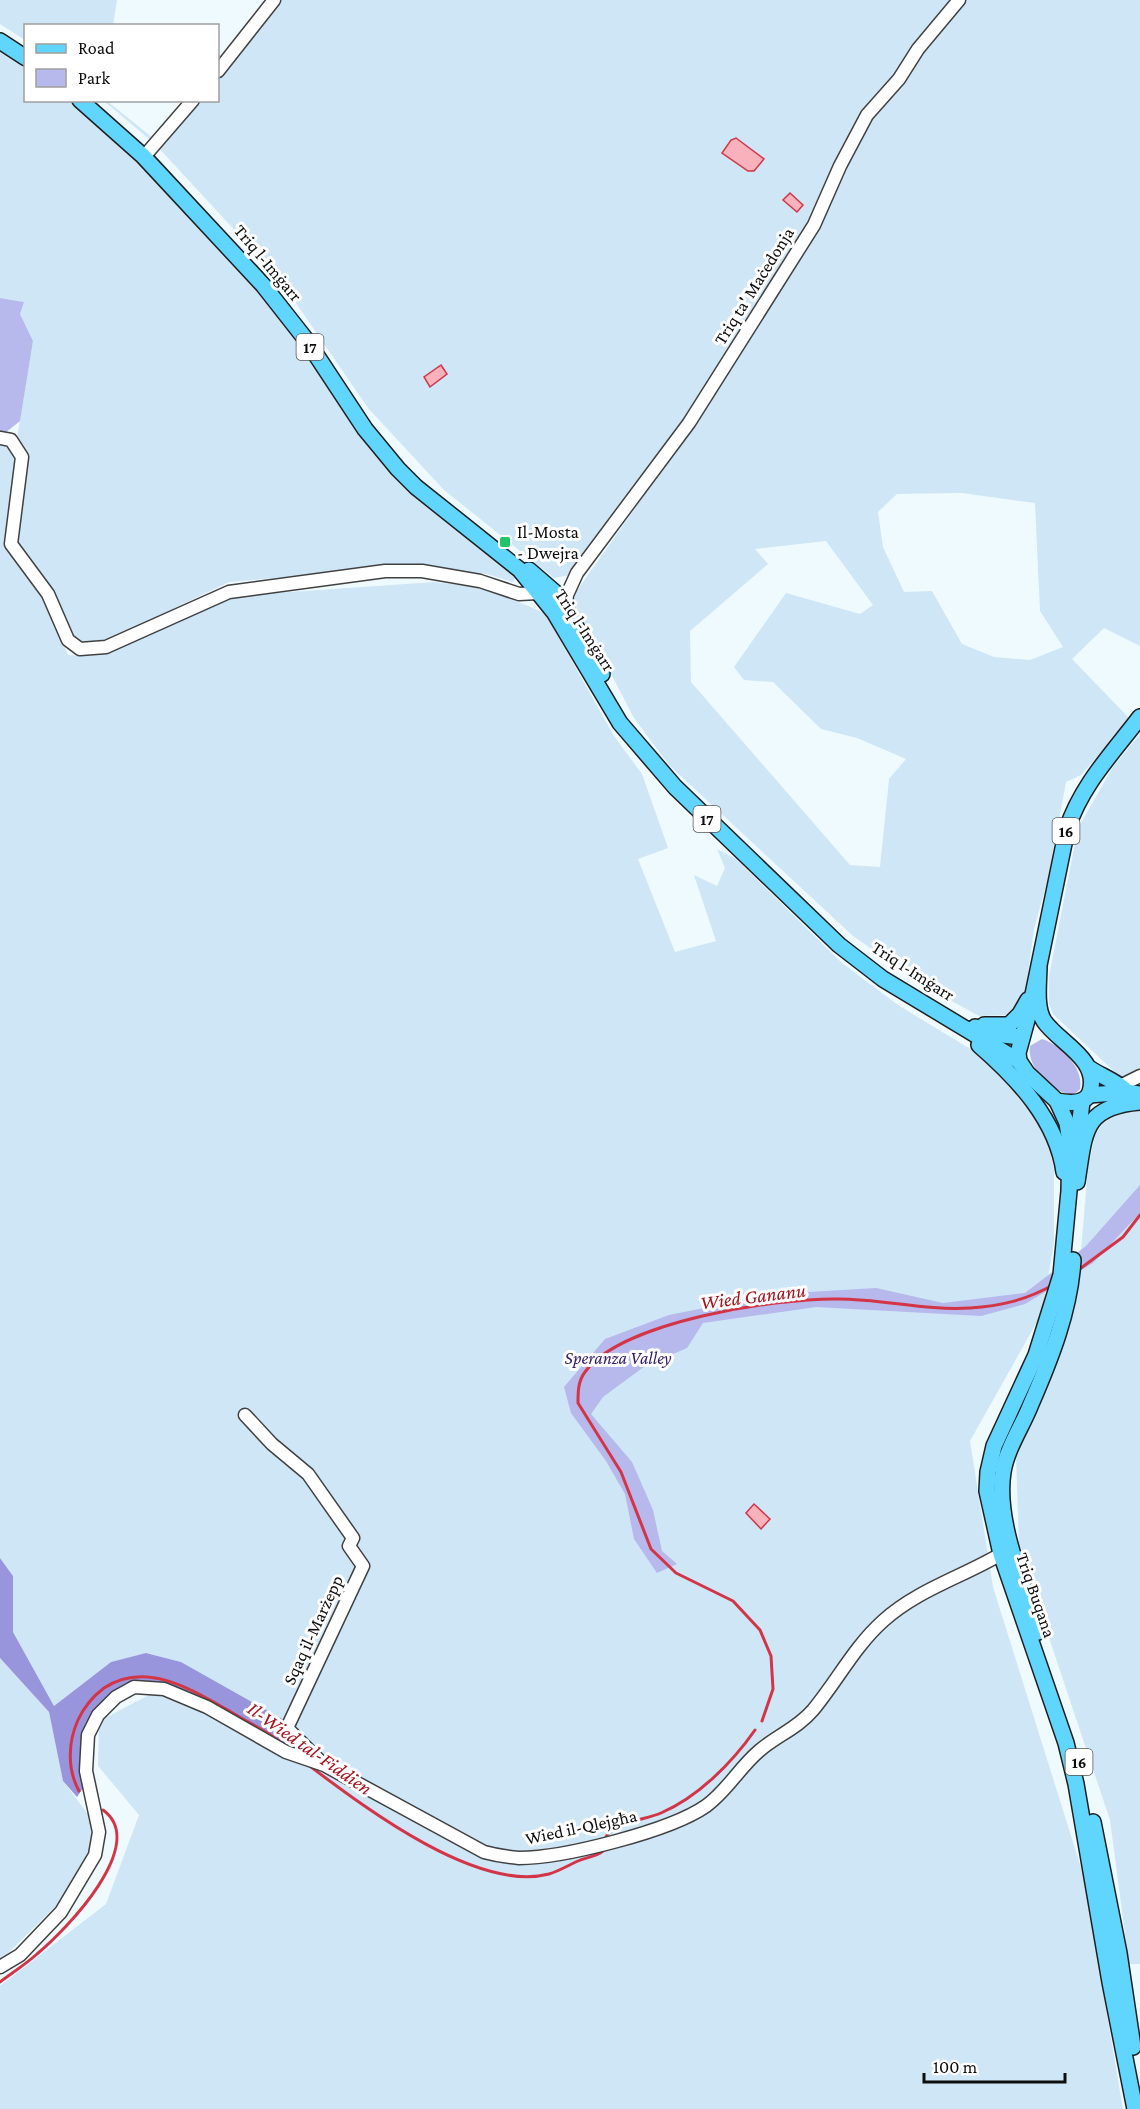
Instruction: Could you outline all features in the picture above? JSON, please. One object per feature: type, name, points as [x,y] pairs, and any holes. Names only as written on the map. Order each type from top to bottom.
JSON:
[{"type":"main road","points":[[0,34],[24,50]]},
{"type":"main road","points":[[0,41],[24,57]]},
{"type":"main road","name":"Triq l-Imġarr","points":[[82,102],[143,156],[256,276],[307,341],[365,429],[398,469],[544,592],[559,596],[627,720],[680,781],[844,939],[977,1028],[1023,1034]]},
{"type":"main road","name":"Triq l-Imġarr","points":[[93,102],[148,152],[266,276],[371,425],[402,464],[522,563],[544,592],[620,723],[654,765],[831,937],[883,979],[1019,1061]]},
{"type":"main road","name":"16","points":[[1057,1101],[1037,1084],[1019,1061],[1018,1053],[1071,816],[1082,791],[1100,765],[1140,717]]},
{"type":"main road","points":[[944,1007],[983,1025],[1009,1024],[1024,1007],[1039,966]]},
{"type":"main road","name":"16","points":[[1039,966],[1041,1011],[1044,1021],[1089,1068],[1092,1085],[1086,1098]]},
{"type":"main road","points":[[883,979],[927,1011],[969,1037],[1013,1078],[1032,1100],[1047,1121],[1060,1153],[1066,1211]]},
{"type":"main road","points":[[1023,1034],[1049,1026]]},
{"type":"main road","points":[[1089,1068],[1111,1082],[1130,1090]]},
{"type":"main road","points":[[1057,1101],[1130,1090]]},
{"type":"main road","name":"Triq Buqana","points":[[1086,1098],[1077,1142],[1072,1263],[1066,1281],[1053,1348],[1003,1472],[1003,1500],[1012,1551],[1078,1757],[1102,1861],[1140,2085]]},
{"type":"main road","name":"Triq Buqana","points":[[1057,1101],[1067,1123],[1070,1142],[1066,1211],[1066,1281],[1056,1297],[1036,1355],[994,1446],[988,1472],[989,1507],[1001,1554],[1066,1743],[1076,1784],[1110,1982],[1135,2109]]},
{"type":"main road","points":[[1076,1189],[1089,1126],[1100,1111],[1114,1104],[1140,1102]]},
{"type":"street","points":[[219,69],[274,0]]},
{"type":"street","name":"Triq ta' Maċedonja","points":[[566,606],[578,573],[689,423],[804,241],[867,115],[899,79],[918,49],[959,0]]},
{"type":"street","points":[[148,152],[192,102]]},
{"type":"street","points":[[0,438],[11,440],[22,457],[11,544],[48,594],[68,640],[80,649],[106,646],[229,592],[385,571],[422,571],[480,581],[519,594],[571,587]]},
{"type":"street","points":[[1130,1090],[1140,1076]]},
{"type":"street","name":"Sqaq il-Marżepp","points":[[245,1415],[272,1444],[309,1474],[353,1538],[349,1546],[363,1566],[287,1728],[319,1763]]},
{"type":"street","name":"Wied il-Qlejgħa","points":[[0,1967],[20,1955],[61,1912],[95,1855],[99,1832],[86,1771],[86,1745],[94,1720],[116,1696],[127,1689],[140,1686],[173,1692],[207,1707],[286,1752],[319,1763],[484,1851],[500,1856],[530,1857],[611,1842],[678,1822],[704,1808],[724,1792],[753,1756],[812,1711],[874,1629],[889,1615],[924,1593],[1001,1554]]},
{"type":"green space","points":[[0,0],[117,0],[113,24],[24,24],[24,39],[0,24]]},
{"type":"green space","points":[[280,0],[1140,0],[1140,646],[1104,628],[1072,659],[1130,719],[1081,775],[1066,782],[1048,878],[1034,929],[1025,996],[1008,1015],[979,1016],[928,988],[853,936],[669,765],[634,718],[574,603],[576,592],[693,426],[570,575],[554,578],[444,490],[368,408],[278,277],[155,144],[105,102],[108,102],[163,146],[199,102],[219,102],[219,77]],"holes":[[[962,493],[1035,503],[1040,611],[1063,647],[1030,660],[994,657],[962,644],[932,591],[904,592],[883,547],[878,512],[897,494]],[[826,541],[873,605],[860,614],[786,593],[734,667],[744,680],[773,682],[821,729],[857,738],[906,759],[889,779],[880,867],[850,865],[691,682],[690,631],[768,564],[755,549]]]},
{"type":"green space","points":[[0,47],[24,62],[24,102],[78,102],[176,196],[284,320],[390,468],[412,494],[516,577],[513,582],[487,574],[400,567],[229,582],[101,643],[89,646],[71,637],[14,541],[25,454],[17,438],[33,341],[20,314],[24,302],[0,298]]},
{"type":"green space","points":[[0,298],[24,302],[20,314],[33,341],[20,421],[5,433],[0,433]]},
{"type":"green space","points":[[0,444],[8,447],[16,456],[4,545],[42,594],[68,655],[81,656],[134,641],[204,607],[247,595],[434,582],[485,588],[545,613],[614,736],[642,774],[668,848],[638,859],[675,952],[716,941],[694,875],[717,886],[725,868],[717,849],[735,858],[842,963],[898,1005],[972,1050],[999,1073],[1047,1134],[1054,1171],[1054,1242],[1042,1313],[970,1441],[993,1587],[1083,1874],[1123,2109],[0,2109],[0,1986],[106,1904],[139,1815],[98,1766],[99,1721],[153,1693],[329,1763],[293,1725],[181,1662],[147,1653],[111,1662],[54,1706],[13,1632],[13,1576],[0,1558]]},
{"type":"green space","points":[[1140,734],[1140,1964],[1129,1964],[1110,1820],[1019,1548],[1016,1455],[1036,1414],[1077,1298],[1088,1168],[1095,1136],[1102,1124],[1120,1112],[1120,1077],[1053,1014],[1049,1004],[1049,976],[1078,828],[1113,767]]},
{"type":"green space","points":[[1042,1039],[1057,1046],[1075,1066],[1080,1089],[1074,1095],[1066,1094],[1050,1085],[1032,1063],[1030,1046]]},
{"type":"green space","name":"Speranza Valley","points":[[1140,1185],[1140,1213],[1093,1263],[1025,1304],[981,1316],[816,1307],[703,1323],[687,1348],[645,1366],[603,1397],[591,1414],[632,1462],[653,1510],[662,1551],[677,1564],[657,1573],[634,1539],[625,1494],[606,1461],[571,1413],[564,1387],[605,1339],[669,1315],[775,1294],[876,1288],[943,1303],[1025,1293],[1086,1246]]},
{"type":"green space","points":[[0,1658],[49,1712],[63,1781],[93,1821],[95,1839],[87,1864],[58,1904],[7,1954],[0,1958]]},
{"type":"shaded area","points":[[736,138],[764,159],[754,171],[748,171],[722,153],[731,140]]},
{"type":"shaded area","points":[[790,193],[803,205],[797,212],[783,200]]},
{"type":"shaded area","points":[[441,365],[447,374],[430,387],[424,377]]},
{"type":"shaded area","points":[[754,1504],[770,1519],[761,1529],[746,1513]]},
{"type":"shaded area","points":[[0,1558],[13,1576],[13,1632],[54,1706],[111,1662],[146,1653],[181,1662],[293,1725],[331,1763],[286,1750],[173,1690],[112,1694],[81,1765],[83,1788],[77,1797],[63,1781],[49,1712],[0,1658]]},
{"type":"waterway","name":"Wied Gananu","points":[[1077,1271],[1123,1237],[1140,1215]]},
{"type":"waterway","name":"Wied Gananu","points":[[762,1721],[773,1689],[771,1656],[760,1630],[733,1601],[676,1573],[651,1549],[621,1472],[578,1403],[578,1391],[585,1372],[604,1354],[632,1339],[665,1326],[741,1308],[838,1299],[937,1308],[970,1308],[1013,1301],[1033,1295],[1053,1285]]},
{"type":"waterway","name":"Il-Wied tal-Fiddien","points":[[79,1791],[72,1774],[70,1756],[75,1728],[92,1699],[104,1688],[120,1680],[153,1677],[185,1687],[279,1741]]},
{"type":"waterway","name":"Il-Wied tal-Fiddien","points":[[606,1837],[616,1828],[661,1813],[688,1798],[725,1767],[755,1730]]},
{"type":"waterway","name":"Il-Wied tal-Fiddien","points":[[307,1764],[358,1802],[422,1842],[455,1859],[488,1871],[520,1876],[549,1874],[603,1851]]},
{"type":"waterway","name":"Il-Wied tal-Fiddien","points":[[0,1982],[50,1943],[83,1907],[98,1886],[110,1864],[116,1844],[115,1825],[103,1810]]},
{"type":"place","name":"Il-Mosta - Dwejra","points":[[505,542]]}]
